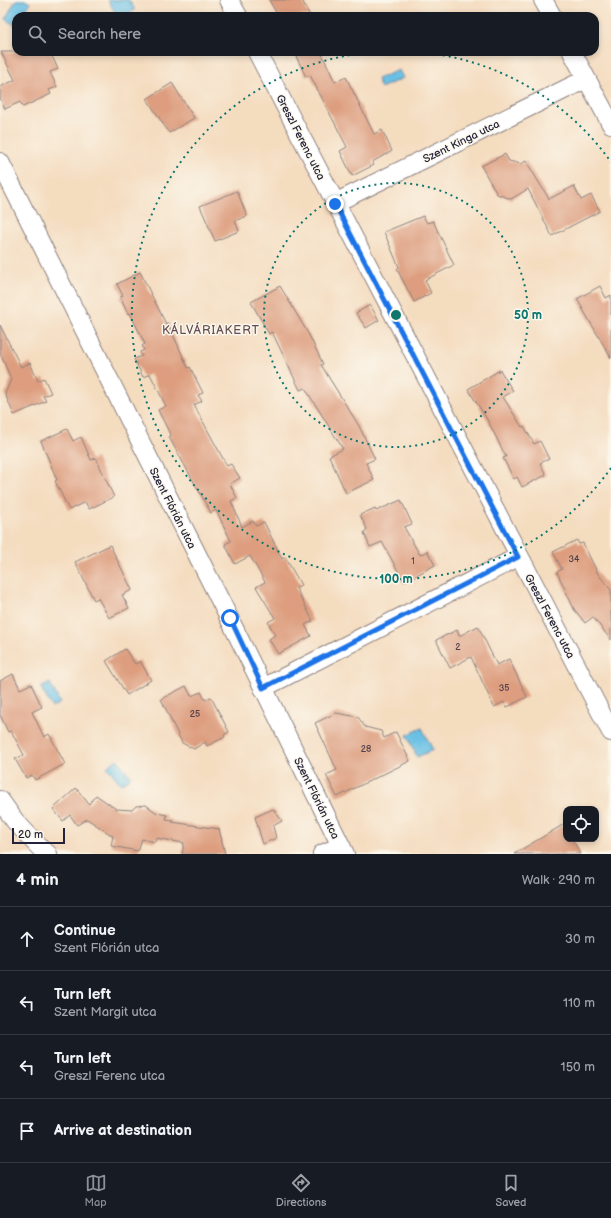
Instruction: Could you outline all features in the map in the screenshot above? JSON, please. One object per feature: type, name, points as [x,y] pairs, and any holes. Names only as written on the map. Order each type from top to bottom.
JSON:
[{"type":"street","points":[[229,0],[236,12]]},
{"type":"street","points":[[543,0],[550,12]]},
{"type":"street","name":"Greszl Ferenc utca","points":[[259,56],[518,557],[611,732]]},
{"type":"street","points":[[574,56],[611,124]]},
{"type":"street","name":"Szent Kinga utca","points":[[335,204],[586,79]]},
{"type":"street","name":"Szent Flórián utca","points":[[0,162],[343,850]]},
{"type":"street","points":[[263,688],[518,557]]},
{"type":"street","points":[[0,800],[15,821],[43,851],[48,854]]},
{"type":"street","points":[[322,854],[343,850]]},
{"type":"water","points":[[16,0],[25,0],[30,3],[25,12],[12,12],[12,23],[5,19]]},
{"type":"water","points":[[108,0],[129,0],[135,10],[131,12],[115,12]]},
{"type":"water","points":[[399,70],[403,78],[381,88],[377,79]]},
{"type":"water","points":[[50,683],[60,703],[52,708],[41,688]]},
{"type":"water","points":[[422,728],[433,750],[417,757],[407,735]]},
{"type":"water","points":[[117,759],[131,777],[121,784],[107,767]]},
{"type":"building","points":[[269,0],[302,0],[308,12],[276,12]]},
{"type":"building","points":[[1,52],[12,52],[12,56],[52,56],[58,69],[50,72],[57,87],[49,90],[51,94],[23,107],[20,102],[5,109],[0,98],[0,87],[15,80]]},
{"type":"building","points":[[296,56],[323,56],[335,82],[346,77],[374,134],[382,130],[392,151],[372,162],[374,165],[352,176],[340,151],[347,147],[310,75],[306,77]]},
{"type":"building","points":[[172,83],[194,118],[169,133],[147,99]]},
{"type":"building","points":[[505,154],[509,161],[521,164],[526,161],[549,199],[574,186],[581,200],[591,195],[600,211],[552,236],[528,189],[511,199],[497,194],[481,166]]},
{"type":"building","points":[[237,191],[247,216],[235,221],[239,231],[215,241],[200,206]]},
{"type":"building","points":[[423,216],[427,223],[433,221],[454,265],[425,280],[431,293],[414,302],[397,269],[399,267],[384,232]]},
{"type":"building","points":[[140,272],[166,324],[168,323],[188,368],[190,367],[203,393],[198,395],[202,401],[194,405],[227,466],[231,464],[240,478],[230,484],[237,498],[231,501],[242,527],[253,521],[256,526],[264,522],[282,559],[285,557],[301,585],[296,588],[313,621],[305,625],[311,636],[278,654],[269,639],[275,635],[268,622],[275,618],[256,587],[265,582],[250,556],[235,564],[225,544],[231,541],[216,510],[211,513],[169,437],[171,436],[158,410],[166,406],[150,374],[143,377],[134,359],[142,356],[140,352],[144,350],[142,346],[145,344],[130,313],[128,314],[120,297],[123,296],[117,284]]},
{"type":"building","points":[[280,286],[309,335],[323,364],[321,365],[359,426],[375,459],[366,463],[374,480],[346,493],[329,456],[343,449],[305,388],[300,390],[272,332],[269,334],[251,302]]},
{"type":"building","points":[[600,286],[606,298],[611,295],[611,358],[577,299]]},
{"type":"building","points":[[370,305],[379,320],[366,328],[356,313]]},
{"type":"building","points":[[0,325],[21,367],[30,363],[38,381],[44,378],[51,393],[43,396],[46,401],[14,415],[5,394],[11,379],[0,353]]},
{"type":"building","points":[[500,370],[513,391],[503,397],[522,427],[524,426],[534,444],[540,441],[549,459],[540,463],[546,475],[522,487],[517,477],[514,479],[503,458],[506,457],[488,421],[468,389]]},
{"type":"building","points":[[67,429],[73,441],[81,437],[91,460],[96,458],[114,497],[89,509],[85,502],[69,510],[55,481],[57,480],[41,441]]},
{"type":"building","points":[[401,500],[412,524],[404,527],[420,555],[427,551],[435,565],[404,582],[382,542],[370,547],[364,533],[367,529],[360,515],[375,508],[376,511]]},
{"type":"building","points":[[577,540],[579,544],[583,543],[598,574],[611,590],[611,640],[593,617],[585,623],[574,609],[557,572],[562,569],[553,552]]},
{"type":"building","points":[[110,545],[132,590],[122,595],[129,608],[109,618],[98,598],[94,600],[75,562]]},
{"type":"building","points":[[478,626],[497,665],[509,659],[527,697],[507,707],[504,702],[494,707],[471,657],[450,668],[436,640],[457,630],[459,636]]},
{"type":"building","points":[[125,649],[135,664],[140,661],[151,680],[127,695],[106,661]]},
{"type":"building","points":[[13,674],[20,689],[31,684],[42,707],[32,712],[44,737],[49,734],[65,764],[35,780],[32,775],[26,778],[15,759],[24,755],[11,731],[8,732],[0,715],[0,681]]},
{"type":"building","points":[[186,686],[191,696],[201,692],[205,700],[211,697],[229,732],[224,735],[225,737],[207,746],[205,742],[194,749],[182,743],[161,699]]},
{"type":"building","points":[[336,713],[358,717],[365,727],[381,731],[384,738],[396,732],[410,761],[337,797],[326,775],[337,770],[315,723]]},
{"type":"building","points":[[76,788],[89,804],[96,795],[116,809],[132,810],[136,806],[146,805],[157,813],[167,815],[166,819],[173,820],[172,822],[219,829],[225,854],[182,854],[184,843],[156,838],[155,842],[142,839],[138,851],[111,846],[113,836],[87,819],[77,825],[70,815],[63,821],[53,809]]},
{"type":"building","points":[[273,809],[282,821],[273,826],[276,838],[263,844],[255,817]]},
{"type":"building","points":[[563,825],[563,842],[574,842],[581,854],[514,854]]},
{"type":"district","name":"KÁLVÁRIAKERT","points":[[211,330]]},
{"type":"route","points":[[230,618],[263,688],[518,557],[335,204]]}]
